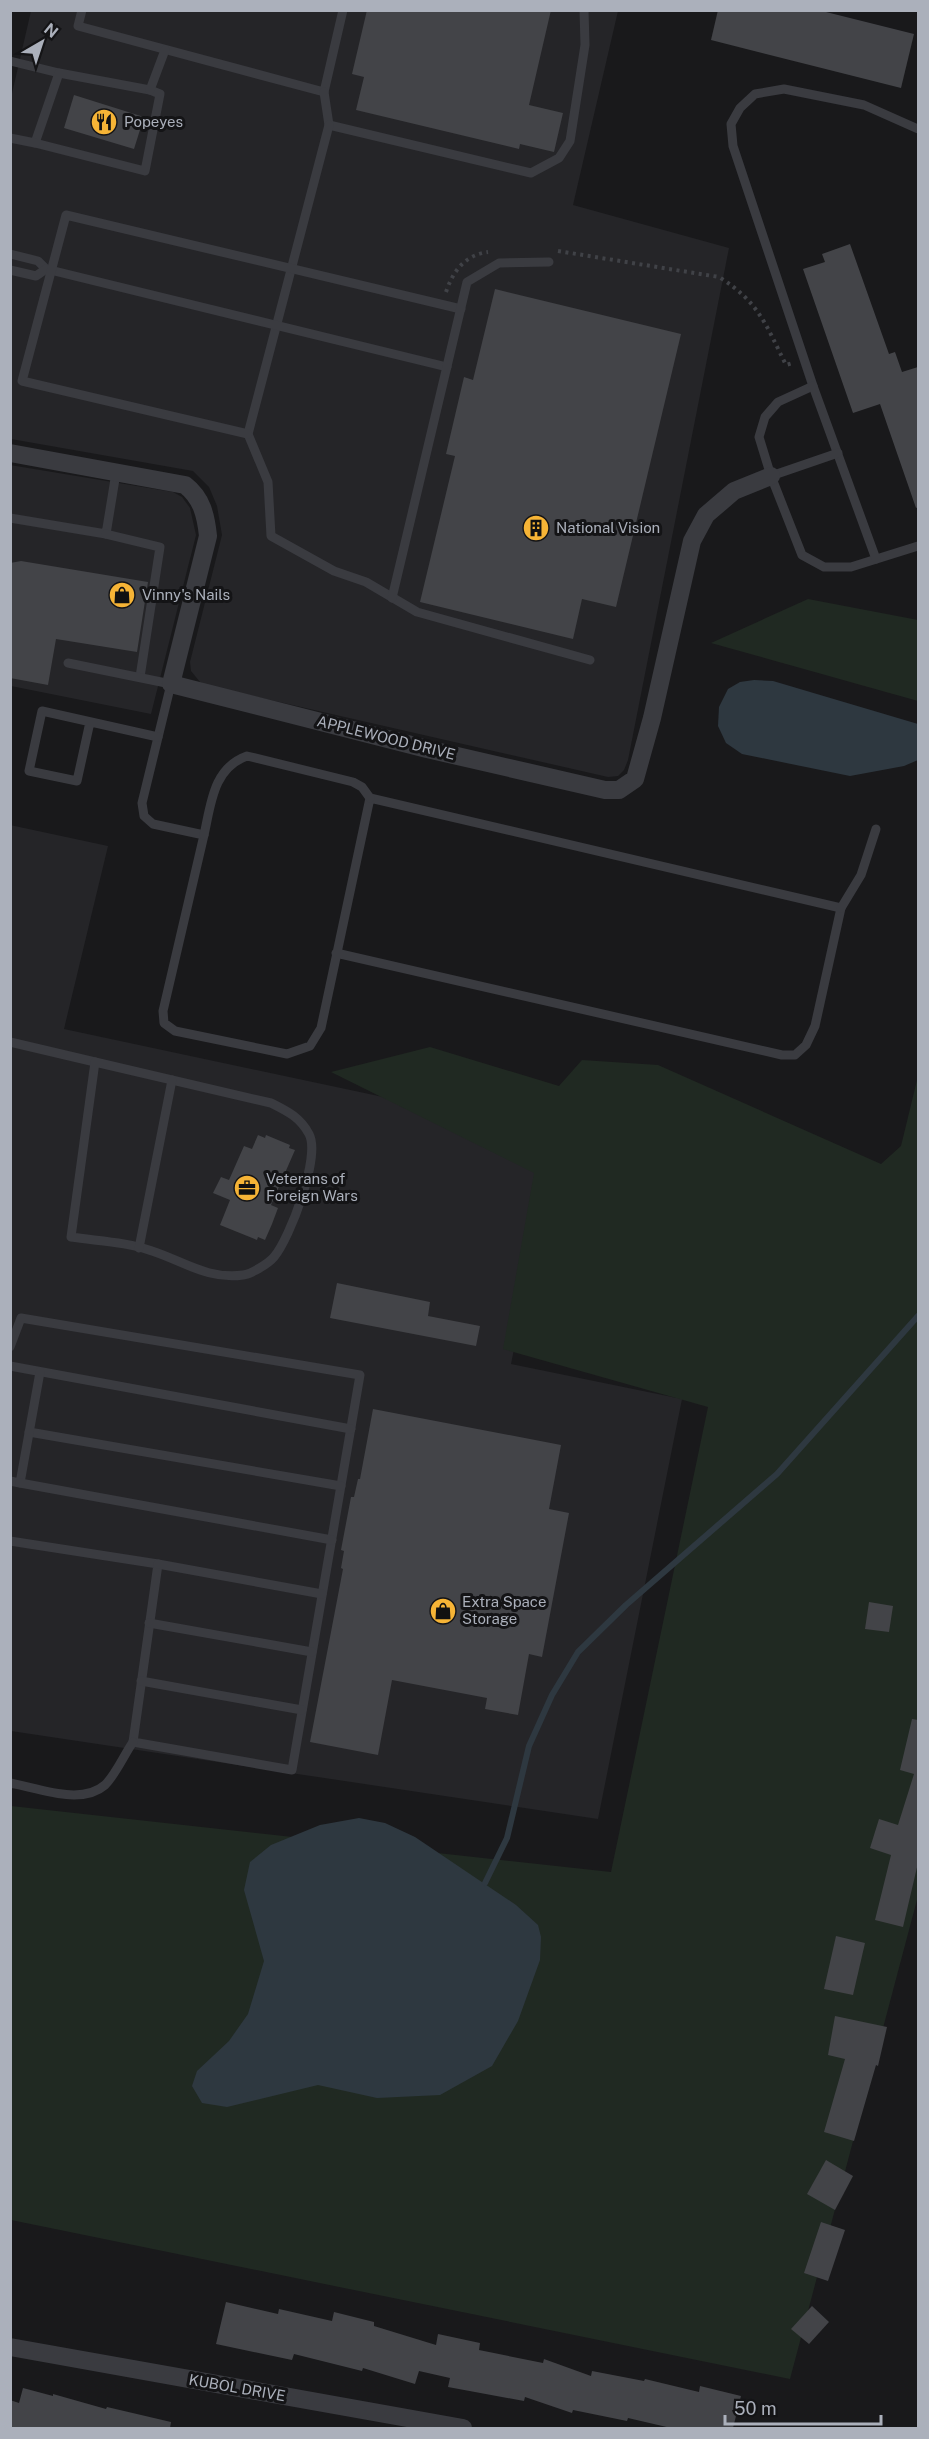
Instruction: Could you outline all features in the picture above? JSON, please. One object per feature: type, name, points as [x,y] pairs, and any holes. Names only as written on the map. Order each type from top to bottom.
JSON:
[{"type":"street","points":[[10,453],[185,486],[195,492],[206,518],[207,542],[171,684]]},
{"type":"street","name":"APPLEWOOD DRIVE","points":[[171,684],[427,749],[605,790],[619,790],[635,779],[640,764],[692,541],[705,515],[734,491],[771,476]]},
{"type":"street","name":"KUBOL DRIVE","points":[[10,2347],[463,2428]]},
{"type":"lane","points":[[82,10],[78,26],[324,92]]},
{"type":"lane","points":[[343,10],[324,92],[329,125],[248,434],[268,482],[271,536],[334,571],[366,582],[417,612],[590,660]]},
{"type":"lane","points":[[329,125],[531,173],[558,158],[570,141],[585,45],[584,10]]},
{"type":"lane","points":[[150,90],[165,50]]},
{"type":"lane","points":[[10,61],[59,74],[150,90],[160,94],[145,171],[10,138]]},
{"type":"lane","points":[[35,143],[59,74]]},
{"type":"lane","points":[[876,559],[813,386],[733,146],[731,124],[740,108],[755,94],[784,89],[864,105],[918,129]]},
{"type":"lane","points":[[248,434],[22,381],[48,270],[66,215],[461,309]]},
{"type":"lane","points":[[10,254],[38,261],[48,270],[447,367]]},
{"type":"lane","points":[[392,598],[467,282],[499,263],[549,262]]},
{"type":"lane","points":[[10,270],[36,276],[48,270]]},
{"type":"lane","points":[[813,386],[778,402],[765,417],[759,437],[771,476],[802,555],[824,567],[851,567],[918,546]]},
{"type":"lane","points":[[771,476],[837,453]]},
{"type":"lane","points":[[106,534],[116,473]]},
{"type":"lane","points":[[10,518],[106,534],[160,547],[140,677]]},
{"type":"lane","points":[[68,663],[171,684],[142,804],[144,816],[153,824],[204,835]]},
{"type":"lane","points":[[90,722],[77,781],[29,771],[42,711],[158,737]]},
{"type":"lane","points":[[370,798],[321,1028],[309,1046],[287,1054],[175,1031],[164,1023],[163,1011],[214,790],[224,771],[235,760],[246,756],[352,782],[362,787],[370,798],[841,908]]},
{"type":"lane","points":[[336,953],[782,1055],[795,1055],[806,1045],[815,1026],[841,908],[861,875],[876,829]]},
{"type":"lane","points":[[10,1042],[271,1103],[297,1117],[310,1136],[312,1166],[298,1211],[274,1258],[246,1275],[222,1276],[193,1269],[151,1250],[71,1237],[95,1062]]},
{"type":"lane","points":[[139,1248],[172,1080]]},
{"type":"lane","points":[[10,1347],[21,1318],[360,1375],[292,1770],[133,1742]]},
{"type":"lane","points":[[10,1366],[351,1429]]},
{"type":"lane","points":[[40,1372],[29,1432],[15,1482],[332,1540]]},
{"type":"lane","points":[[29,1432],[341,1486]]},
{"type":"lane","points":[[10,1541],[158,1564],[322,1594]]},
{"type":"lane","points":[[10,1783],[70,1795],[95,1791],[106,1784],[133,1742],[158,1564]]},
{"type":"lane","points":[[149,1623],[312,1652]]},
{"type":"lane","points":[[141,1681],[302,1710]]},
{"type":"path","points":[[548,250],[718,277],[737,289],[752,303],[786,365],[804,358]]},
{"type":"path","points":[[442,304],[456,268],[481,253],[496,251]]},
{"type":"shaded area","points":[[31,11],[618,11],[573,205],[729,248],[628,760],[624,770],[618,776],[608,777],[209,686],[200,682],[191,671],[190,662],[222,535],[217,506],[209,487],[193,471],[11,439],[10,102]]},
{"type":"shaded area","points":[[10,465],[173,492],[182,497],[190,508],[196,535],[151,714],[11,686]]},
{"type":"shaded area","points":[[808,599],[918,620],[918,701],[711,643]]},
{"type":"shaded area","points":[[773,681],[918,724],[918,760],[904,766],[850,776],[742,754],[726,743],[718,726],[719,707],[728,689],[740,682]]},
{"type":"shaded area","points":[[10,825],[108,846],[64,1029],[557,1134],[511,1364],[682,1399],[598,1819],[11,1731]]},
{"type":"shaded area","points":[[430,1047],[559,1086],[582,1060],[658,1065],[881,1164],[901,1146],[918,1076],[918,1896],[790,2379],[11,2220],[11,1806],[611,1872],[708,1407],[503,1349],[534,1173],[331,1072]]},
{"type":"shaded area","points":[[359,1818],[385,1823],[415,1837],[516,1905],[538,1925],[541,1937],[540,1960],[518,2021],[492,2066],[440,2095],[377,2098],[318,2085],[227,2107],[202,2103],[192,2086],[197,2071],[229,2041],[248,2014],[264,1961],[244,1890],[250,1862],[271,1845],[320,1825]]},
{"type":"building","points":[[367,10],[551,10],[529,105],[563,113],[554,152],[520,144],[519,149],[356,110],[364,77],[352,74]]},
{"type":"building","points":[[718,10],[818,10],[914,34],[901,88],[711,40]]},
{"type":"building","name":"Popeyes","points":[[74,95],[144,117],[134,149],[64,128]]},
{"type":"building","points":[[850,244],[889,354],[895,352],[902,372],[918,367],[918,507],[916,508],[880,404],[853,413],[803,269],[825,262],[822,254]]},
{"type":"building","name":"National Vision","points":[[495,289],[681,334],[616,607],[582,599],[573,639],[420,602],[455,456],[446,454],[464,377],[473,380]]},
{"type":"building","points":[[21,561],[148,582],[137,652],[56,639],[48,685],[10,678],[10,563]]},
{"type":"building","name":"Veterans of Foreign Wars","points":[[258,1135],[265,1138],[266,1135],[290,1145],[289,1148],[295,1150],[271,1205],[278,1208],[265,1240],[258,1237],[257,1240],[220,1225],[230,1200],[213,1193],[221,1177],[229,1180],[244,1146],[252,1149]]},
{"type":"building","points":[[337,1283],[430,1302],[428,1316],[480,1326],[476,1346],[330,1318]]},
{"type":"building","name":"Extra Space Storage","points":[[373,1409],[561,1445],[549,1509],[569,1513],[542,1657],[529,1654],[518,1715],[485,1709],[487,1698],[392,1680],[378,1755],[310,1742],[343,1569],[341,1568],[344,1551],[341,1550],[351,1497],[354,1497],[358,1479],[360,1479]]},
{"type":"building","points":[[869,1602],[893,1606],[889,1632],[865,1629]]},
{"type":"building","points":[[912,1719],[918,1720],[918,1863],[903,1927],[875,1920],[891,1855],[870,1848],[879,1819],[898,1825],[914,1774],[900,1770]]},
{"type":"building","points":[[836,1936],[865,1943],[853,1995],[824,1989]]},
{"type":"building","points":[[835,2016],[887,2027],[878,2066],[876,2065],[854,2141],[824,2132],[845,2059],[828,2055]]},
{"type":"building","points":[[826,2160],[853,2176],[835,2210],[807,2194]]},
{"type":"building","points":[[821,2222],[845,2230],[828,2281],[804,2273]]},
{"type":"building","points":[[226,2302],[278,2314],[279,2309],[332,2321],[334,2312],[374,2322],[374,2326],[436,2345],[438,2334],[480,2343],[479,2350],[543,2363],[544,2359],[591,2376],[592,2371],[644,2381],[645,2379],[699,2392],[700,2386],[741,2396],[733,2428],[671,2428],[628,2418],[627,2421],[573,2410],[572,2413],[525,2397],[524,2401],[448,2387],[450,2378],[419,2371],[415,2384],[363,2368],[362,2371],[294,2354],[292,2360],[216,2344]]},
{"type":"building","points":[[812,2306],[829,2322],[809,2344],[791,2329]]},
{"type":"building","points":[[23,2388],[106,2409],[107,2407],[171,2422],[170,2428],[10,2428],[10,2400],[19,2403]]},
{"type":"waterway","points":[[485,1883],[507,1838],[529,1746],[552,1695],[578,1652],[626,1605],[777,1474],[918,1316]]},
{"type":"place","name":"Popeyes","points":[[104,122]]},
{"type":"place","name":"National Vision","points":[[536,528]]},
{"type":"place","name":"Vinny's Nails","points":[[122,595]]},
{"type":"place","name":"Veterans of Foreign Wars","points":[[247,1188]]},
{"type":"place","name":"Extra Space Storage","points":[[443,1611]]}]
